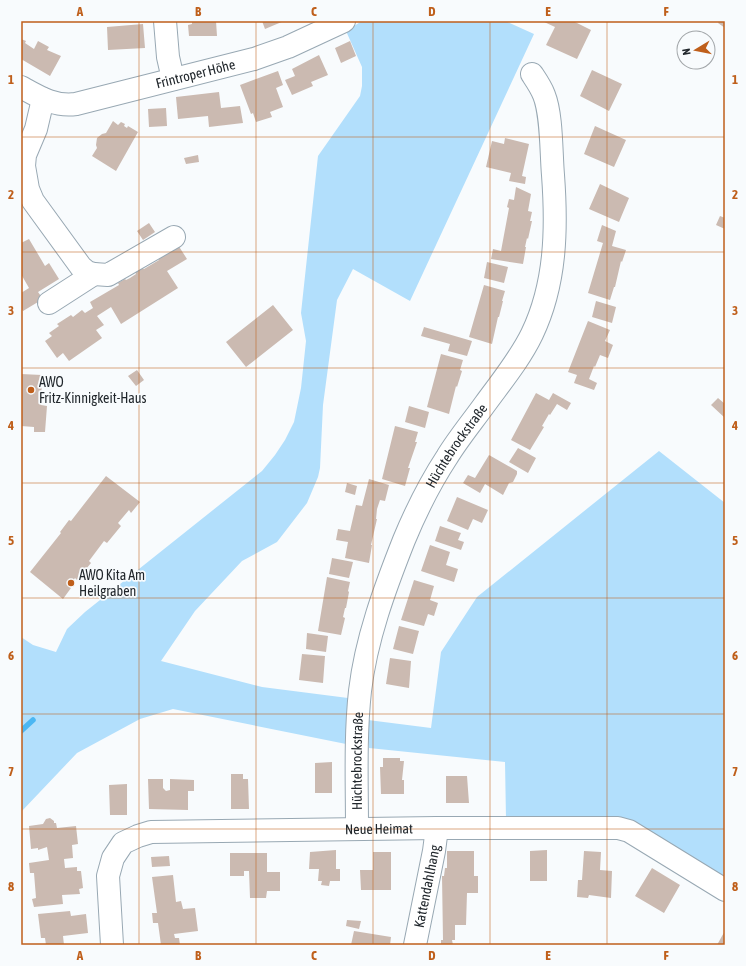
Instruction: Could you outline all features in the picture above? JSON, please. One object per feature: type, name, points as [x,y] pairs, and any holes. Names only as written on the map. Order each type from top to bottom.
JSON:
[{"type":"street","points":[[165,21],[168,57],[172,79]]},
{"type":"street","name":"Frintroper Höhe","points":[[21,87],[43,99],[60,105],[76,104],[254,59],[288,47],[316,27],[344,21]]},
{"type":"street","name":"Hüchtebrockstraße","points":[[358,829],[357,734],[360,689],[368,649],[380,607],[404,539],[424,497],[447,456],[518,357],[532,334],[550,277],[555,246],[556,212],[548,110],[544,94],[532,74]]},
{"type":"street","points":[[43,99],[36,129],[25,155],[24,166],[28,189],[34,201],[81,267],[87,272],[108,275],[174,237]]},
{"type":"street","points":[[48,303],[94,274]]},
{"type":"street","name":"Neue Heimat","points":[[112,945],[108,876],[113,858],[123,843],[151,832],[437,828],[618,828],[629,831],[725,890]]},
{"type":"street","name":"Kattendahlhang","points":[[415,945],[434,851],[437,828]]},
{"type":"shaded area","points":[[362,21],[505,21],[534,34],[410,301],[353,269],[337,300],[323,405],[320,468],[318,477],[307,503],[277,542],[242,561],[195,611],[161,661],[262,687],[348,698],[346,744],[173,709],[140,719],[77,753],[21,812],[21,637],[33,645],[56,652],[67,629],[85,612],[262,471],[285,440],[294,422],[301,388],[306,341],[301,313],[318,156],[360,96],[362,86],[362,67],[346,31]]},
{"type":"shaded area","points":[[659,451],[725,503],[725,880],[626,819],[506,819],[505,762],[369,748],[368,720],[431,728],[441,652],[477,597]]},
{"type":"building","points":[[192,21],[216,21],[217,36],[189,36],[188,25],[192,24]]},
{"type":"building","points":[[262,21],[284,21],[265,29]]},
{"type":"building","points":[[542,21],[573,21],[591,30],[577,59],[546,45],[555,27]]},
{"type":"building","points":[[719,21],[725,21],[725,28],[718,23]]},
{"type":"building","points":[[143,24],[145,48],[108,50],[107,27]]},
{"type":"building","points":[[21,39],[26,41],[25,43],[34,49],[38,41],[49,47],[47,50],[61,56],[50,76],[21,59]]},
{"type":"building","points":[[350,41],[356,56],[341,63],[335,48]]},
{"type":"building","points":[[319,55],[328,75],[311,82],[313,86],[292,95],[285,80],[295,76],[292,69]]},
{"type":"building","points":[[592,70],[622,84],[609,111],[580,96]]},
{"type":"building","points":[[278,71],[283,85],[276,88],[283,107],[270,112],[272,117],[256,122],[253,113],[251,114],[240,85]]},
{"type":"building","points":[[219,92],[221,108],[240,106],[243,123],[209,127],[208,116],[178,119],[176,97]]},
{"type":"building","points":[[166,108],[167,126],[149,127],[148,109]]},
{"type":"building","points":[[113,121],[118,125],[121,122],[125,124],[124,126],[127,128],[128,126],[138,132],[116,171],[92,156],[97,148],[97,138],[106,133]]},
{"type":"building","points":[[595,126],[626,140],[614,167],[584,154]]},
{"type":"building","points":[[505,138],[529,144],[522,176],[526,177],[525,184],[509,181],[511,173],[486,167],[492,141],[504,144]]},
{"type":"building","points":[[198,155],[199,162],[186,164],[184,158]]},
{"type":"building","points":[[600,184],[629,198],[619,222],[589,209]]},
{"type":"building","points":[[516,187],[531,194],[528,211],[532,212],[530,221],[532,221],[525,247],[523,264],[491,259],[493,249],[501,251],[509,208],[507,207],[509,199],[514,200]]},
{"type":"building","points":[[720,216],[725,218],[725,229],[716,225]]},
{"type":"building","points":[[149,223],[155,232],[143,240],[137,231]]},
{"type":"building","points":[[602,225],[616,231],[612,246],[626,250],[622,262],[621,261],[615,287],[610,300],[588,293],[603,243],[597,241]]},
{"type":"building","points":[[29,239],[45,266],[49,263],[59,279],[38,292],[43,299],[23,311],[21,308],[21,293],[29,288],[21,274],[21,243]]},
{"type":"building","points":[[178,245],[187,259],[167,271],[178,288],[121,324],[111,307],[97,316],[104,325],[96,330],[102,338],[69,361],[63,353],[57,358],[45,341],[52,336],[49,333],[59,326],[57,324],[71,315],[73,317],[82,310],[85,313],[93,308],[90,302],[119,285],[118,283],[136,274],[135,272],[142,268],[144,269],[159,260],[159,258]]},
{"type":"building","points":[[487,262],[508,267],[504,283],[484,278]]},
{"type":"building","points":[[484,285],[505,291],[492,344],[469,337]]},
{"type":"building","points":[[596,301],[616,307],[612,323],[592,317]]},
{"type":"building","points":[[273,305],[293,330],[246,367],[226,342]]},
{"type":"building","points":[[588,321],[610,330],[605,341],[613,345],[608,358],[600,355],[595,367],[594,366],[589,379],[597,383],[594,390],[574,383],[577,375],[568,372]]},
{"type":"building","points":[[424,327],[472,341],[467,356],[448,351],[450,344],[421,336]]},
{"type":"building","points":[[441,354],[463,360],[460,370],[462,371],[457,387],[456,386],[449,414],[427,407]]},
{"type":"building","points":[[137,370],[144,380],[136,386],[128,376]]},
{"type":"building","name":"AWO Fritz-Kinnigkeit-Haus","points":[[21,374],[42,375],[41,405],[47,406],[45,432],[34,432],[34,427],[21,426]]},
{"type":"building","points":[[536,393],[549,400],[553,393],[571,403],[567,410],[557,404],[550,415],[549,414],[542,426],[544,427],[530,450],[511,440]]},
{"type":"building","points":[[718,398],[725,404],[725,418],[711,405]]},
{"type":"building","points":[[409,406],[429,412],[425,428],[405,422]]},
{"type":"building","points":[[395,426],[418,432],[415,442],[417,442],[408,468],[410,468],[405,486],[382,479]]},
{"type":"building","points":[[518,448],[536,458],[528,473],[509,462]]},
{"type":"building","points":[[489,455],[517,471],[513,482],[509,483],[503,495],[485,484],[480,493],[463,483],[468,475],[475,478]]},
{"type":"building","points":[[106,476],[140,502],[131,513],[129,510],[118,523],[121,526],[107,543],[104,541],[89,561],[91,563],[77,580],[75,578],[69,586],[71,588],[63,599],[30,572],[61,533],[60,532],[69,520],[71,521]]},
{"type":"building","points":[[369,479],[389,485],[385,501],[380,500],[377,509],[377,519],[371,545],[369,563],[345,558],[348,542],[336,540],[338,529],[350,531],[356,505],[362,506]]},
{"type":"building","points":[[347,483],[357,486],[355,495],[345,492]]},
{"type":"building","points":[[457,497],[488,510],[482,523],[473,519],[468,530],[447,521]]},
{"type":"building","points":[[440,526],[461,533],[458,540],[464,542],[461,550],[435,541]]},
{"type":"building","points":[[430,545],[450,552],[446,565],[458,569],[454,582],[421,571]]},
{"type":"building","points":[[332,558],[353,562],[349,578],[329,574]]},
{"type":"building","points":[[327,577],[350,582],[341,635],[318,631]]},
{"type":"building","points":[[414,580],[434,586],[430,600],[438,603],[434,616],[428,614],[424,626],[401,620]]},
{"type":"building","points":[[399,626],[419,631],[413,654],[393,649]]},
{"type":"building","points":[[307,633],[328,636],[326,652],[306,649]]},
{"type":"building","points":[[302,654],[325,656],[323,683],[299,680]]},
{"type":"building","points":[[390,658],[411,661],[409,688],[386,684]]},
{"type":"building","points":[[383,758],[400,758],[400,761],[404,761],[402,780],[404,780],[404,794],[381,794],[380,767],[383,767]]},
{"type":"building","points":[[332,762],[332,793],[315,793],[315,763]]},
{"type":"building","points":[[231,774],[243,774],[243,779],[248,779],[249,809],[231,809]]},
{"type":"building","points":[[446,776],[467,776],[469,803],[446,803]]},
{"type":"building","points":[[148,779],[163,779],[163,788],[166,791],[170,790],[170,779],[194,780],[194,791],[188,791],[188,810],[149,809]]},
{"type":"building","points":[[127,784],[127,815],[110,815],[109,785]]},
{"type":"building","points":[[50,818],[54,821],[54,823],[56,823],[57,828],[76,826],[78,844],[72,845],[73,858],[64,859],[65,868],[77,867],[77,871],[81,871],[83,888],[79,889],[80,894],[62,895],[63,904],[34,907],[32,899],[36,898],[34,873],[30,873],[29,863],[49,860],[47,847],[38,850],[38,848],[31,849],[29,826],[43,824],[46,819]]},
{"type":"building","points":[[336,850],[336,869],[340,869],[340,881],[330,881],[329,886],[321,885],[322,881],[318,881],[319,869],[309,869],[310,852]]},
{"type":"building","points":[[547,850],[547,881],[530,881],[530,851]]},
{"type":"building","points":[[447,851],[474,851],[474,876],[478,876],[478,893],[467,893],[466,925],[455,925],[455,940],[452,940],[453,945],[441,945],[441,940],[443,940],[442,876],[444,876],[445,868],[447,868]]},
{"type":"building","points":[[584,851],[601,852],[600,870],[612,871],[611,898],[589,895],[588,898],[577,897],[578,880],[582,880]]},
{"type":"building","points":[[373,852],[391,852],[391,890],[361,890],[360,870],[373,870]]},
{"type":"building","points":[[230,853],[267,853],[267,872],[280,872],[280,891],[267,891],[266,898],[250,898],[249,871],[244,871],[244,876],[230,876]]},
{"type":"building","points":[[169,856],[170,866],[152,867],[151,857]]},
{"type":"building","points":[[652,868],[680,885],[664,913],[635,896]]},
{"type":"building","points":[[173,875],[176,902],[181,901],[183,909],[195,908],[198,931],[174,934],[175,938],[179,938],[180,945],[161,945],[158,923],[153,923],[152,913],[157,913],[152,877]]},
{"type":"building","points":[[70,911],[71,916],[86,914],[88,933],[63,936],[64,945],[46,945],[45,938],[41,938],[38,914]]},
{"type":"building","points":[[347,920],[361,921],[359,929],[346,926]]},
{"type":"building","points":[[354,931],[391,937],[390,945],[351,945]]},
{"type":"building","points":[[725,931],[725,945],[717,945],[722,936]]},
{"type":"waterway","points":[[21,731],[33,720]]},
{"type":"place","name":"AWO Fritz-Kinnigkeit-Haus","points":[[31,390]]},
{"type":"place","name":"AWO Kita Am Heilgraben","points":[[71,583]]}]
